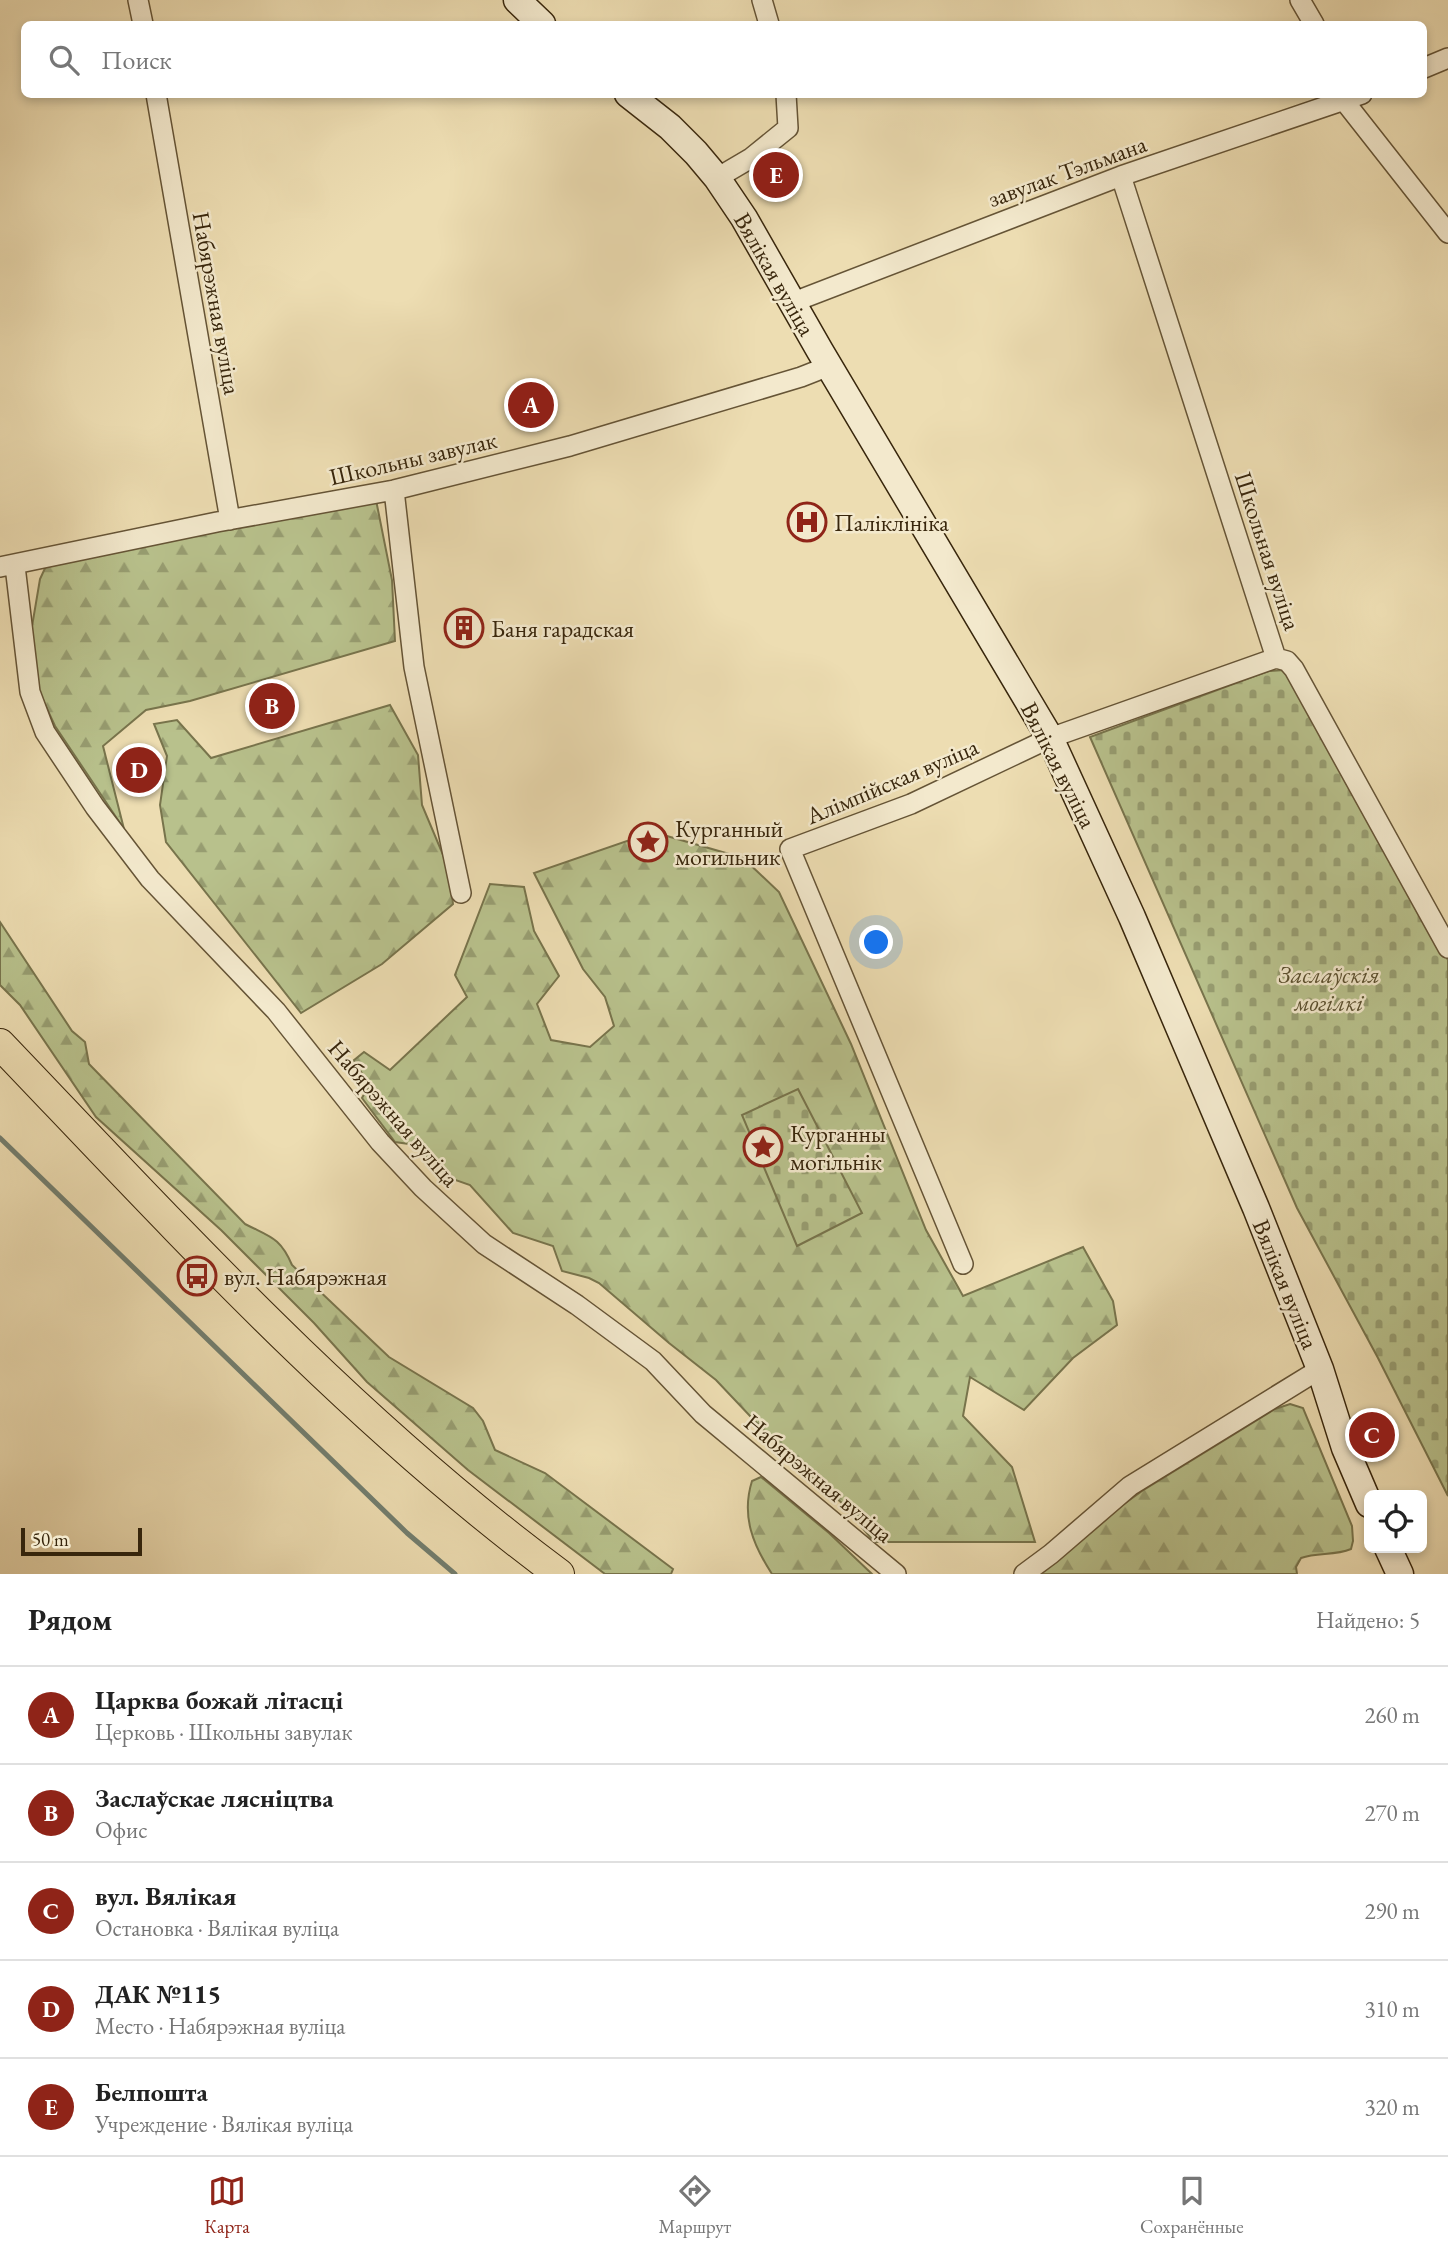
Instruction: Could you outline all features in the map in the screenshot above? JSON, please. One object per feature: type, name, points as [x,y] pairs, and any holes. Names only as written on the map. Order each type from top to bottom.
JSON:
[{"type":"main road","points":[[517,0],[539,21]]},
{"type":"main road","name":"Вялікая вуліца","points":[[633,98],[670,127],[696,153],[744,218],[1050,738],[1189,1047],[1320,1369],[1345,1448],[1364,1492]]},
{"type":"main road","points":[[0,1044],[175,1226],[371,1419],[508,1536],[559,1574]]},
{"type":"main road","points":[[1390,1553],[1400,1574]]},
{"type":"street","points":[[138,0],[142,21]]},
{"type":"street","points":[[762,0],[768,21]]},
{"type":"street","points":[[1300,0],[1312,21]]},
{"type":"street","points":[[1427,66],[1448,58]]},
{"type":"street","name":"Набярэжная вуліца","points":[[157,98],[230,520]]},
{"type":"street","points":[[717,178],[751,158],[788,128],[786,98]]},
{"type":"street","name":"завулак Тэльмана","points":[[793,304],[1121,176],[1348,98]]},
{"type":"street","points":[[1352,98],[1448,233]]},
{"type":"street","name":"Школьная вуліца","points":[[1121,176],[1276,658],[1287,661],[1293,669],[1448,948]]},
{"type":"street","name":"Школьны завулак","points":[[8,566],[230,520],[394,490],[570,446],[789,381],[829,366]]},
{"type":"street","points":[[394,490],[414,667],[461,893]]},
{"type":"street","name":"Набярэжная вуліца","points":[[8,566],[30,692],[46,732],[95,807],[150,879],[276,1012],[380,1142],[423,1188],[484,1244],[577,1305],[653,1361],[703,1413],[896,1574]]},
{"type":"street","name":"Алімпійская вуліца","points":[[963,1264],[790,849],[911,804],[1050,738],[1276,658]]},
{"type":"street","points":[[1024,1574],[1130,1486],[1320,1369]]},
{"type":"green space","points":[[376,500],[392,580],[395,641],[190,701],[146,710],[103,746],[124,829],[55,726],[28,668],[28,650],[40,579],[47,564]]},
{"type":"green space","name":"Заслаўскія могілкі","points":[[1284,670],[1293,678],[1448,960],[1448,1496],[1297,1208],[1090,737],[1269,671]]},
{"type":"green space","points":[[390,705],[418,755],[422,805],[449,869],[453,904],[382,964],[301,1013],[166,842],[160,805],[167,756],[154,724],[177,720],[211,758]]},
{"type":"green space","points":[[653,832],[743,858],[779,892],[851,1044],[926,1230],[963,1296],[1083,1247],[1113,1301],[1117,1325],[1073,1358],[1024,1410],[970,1377],[963,1416],[1012,1467],[1035,1542],[874,1542],[843,1504],[785,1453],[716,1380],[599,1283],[562,1271],[553,1246],[513,1233],[470,1185],[441,1175],[416,1145],[395,1142],[362,1098],[370,1084],[353,1061],[364,1052],[390,1070],[467,997],[455,975],[490,884],[524,887],[534,931],[559,976],[537,1004],[551,1040],[590,1047],[614,1026],[605,997],[583,969],[534,873]]},
{"type":"green space","points":[[0,922],[72,1031],[85,1042],[89,1064],[245,1224],[278,1243],[292,1265],[389,1357],[473,1408],[483,1421],[495,1450],[545,1473],[673,1569],[671,1574],[605,1574],[468,1470],[367,1382],[314,1323],[221,1230],[96,1117],[20,1005],[0,985]]},
{"type":"green space","points":[[798,1089],[862,1213],[797,1246],[742,1115]]},
{"type":"green space","points":[[1290,1404],[1303,1408],[1352,1526],[1351,1549],[1301,1558],[1296,1567],[1297,1574],[1027,1574],[1142,1491],[1275,1409]]},
{"type":"green space","points":[[761,1477],[829,1533],[872,1574],[772,1574],[754,1541],[748,1518],[752,1481]]},
{"type":"waterway","points":[[0,1138],[407,1533],[455,1574]]},
{"type":"place","name":"Белпошта","points":[[776,175]]},
{"type":"place","name":"Царква божай літасці","points":[[531,405]]},
{"type":"place","name":"Паліклініка","points":[[807,522]]},
{"type":"place","name":"Баня гарадская","points":[[464,628]]},
{"type":"place","name":"Заслаўскае лясніцтва","points":[[272,706]]},
{"type":"place","name":"ДАК №115","points":[[139,770]]},
{"type":"place","name":"Курганный могильник","points":[[648,842]]},
{"type":"place","name":"Курганны могільнік","points":[[763,1147]]},
{"type":"place","name":"вул. Набярэжная","points":[[197,1276]]},
{"type":"place","name":"вул. Вялікая","points":[[1372,1435]]}]
